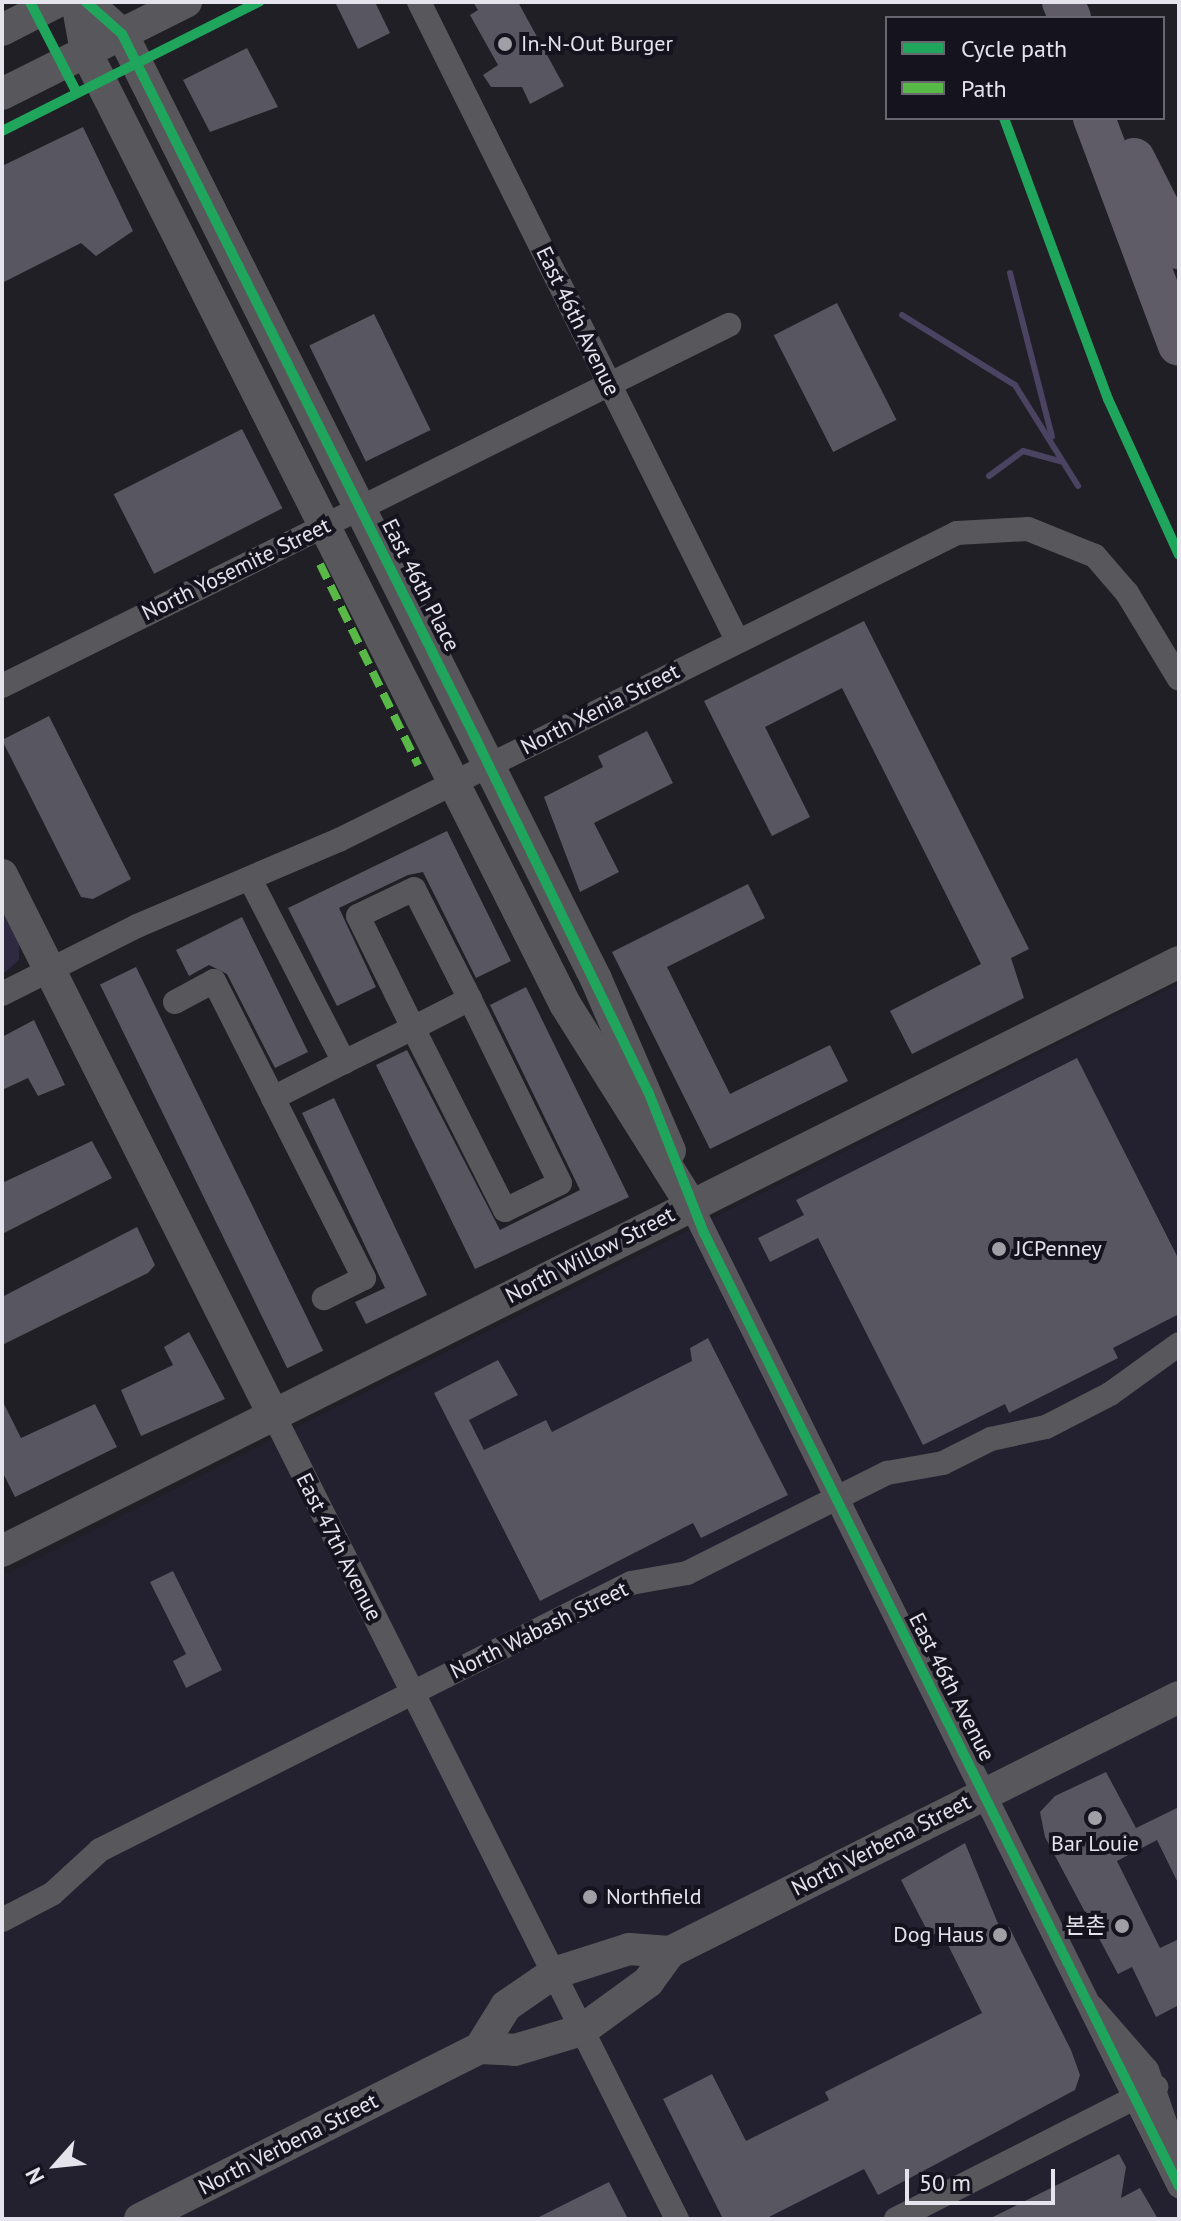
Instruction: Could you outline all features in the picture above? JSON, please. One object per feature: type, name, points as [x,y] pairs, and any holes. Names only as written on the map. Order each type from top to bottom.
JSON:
[{"type":"highway","points":[[1095,120],[1179,345]]},
{"type":"highway","points":[[1116,120],[1179,248]]},
{"type":"street","points":[[2,30],[57,2]]},
{"type":"street","points":[[77,2],[86,52],[565,1004],[691,1205]]},
{"type":"street","name":"East 46th Place","points":[[86,2],[122,34],[488,764],[648,1091],[691,1205]]},
{"type":"street","points":[[2,94],[186,2]]},
{"type":"street","name":"East 46th Avenue","points":[[419,2],[737,640]]},
{"type":"street","name":"North Yosemite Street","points":[[2,686],[729,325]]},
{"type":"street","name":"North Xenia Street","points":[[2,994],[454,782],[946,537],[992,526],[1028,529],[1101,561],[1179,679]]},
{"type":"street","name":"East 47th Avenue","points":[[2,875],[677,2219]]},
{"type":"street","points":[[250,879],[344,1062]]},
{"type":"street","points":[[414,889],[470,999],[560,1183],[505,1210],[358,916],[414,889]]},
{"type":"street","name":"North Willow Street","points":[[2,1551],[1179,962]]},
{"type":"street","points":[[175,1002],[214,981],[364,1278],[324,1298]]},
{"type":"street","points":[[273,1098],[470,999]]},
{"type":"street","name":"East 46th Avenue","points":[[691,1205],[1090,2005],[1132,2099],[1179,2186]]},
{"type":"street","name":"North Wabash Street","points":[[2,1920],[52,1894],[100,1850],[631,1583],[687,1573],[887,1473],[943,1463],[991,1439],[1046,1427],[1110,1394],[1179,1344]]},
{"type":"street","name":"North Verbena Street","points":[[140,2219],[480,2048],[515,2050],[582,2030],[648,1982],[670,1952],[1179,1697]]},
{"type":"street","points":[[480,2048],[506,2006],[554,1973],[629,1949],[670,1952]]},
{"type":"street","name":"East 46th Avenue","points":[[1090,2005],[1128,2042],[1156,2087],[1179,2163]]},
{"type":"street","points":[[896,2219],[1156,2087]]},
{"type":"shaded area","points":[[2,911],[19,944],[19,960],[2,975]]},
{"type":"shaded area","name":"Northfield","points":[[1179,983],[1179,2219],[2,2219],[2,1576]]},
{"type":"building","points":[[335,2],[375,2],[390,33],[358,49]]},
{"type":"building","points":[[473,2],[518,2],[564,86],[530,104],[522,87],[491,87],[483,75],[498,65],[470,15],[478,10]]},
{"type":"building","points":[[247,48],[278,107],[210,132],[183,80]]},
{"type":"building","points":[[83,127],[133,231],[96,256],[81,243],[2,283],[2,166]]},
{"type":"building","points":[[837,303],[896,420],[833,452],[774,335]]},
{"type":"building","points":[[374,314],[431,430],[366,462],[309,346]]},
{"type":"building","points":[[242,429],[282,508],[154,574],[114,494]]},
{"type":"building","points":[[864,621],[1029,949],[1011,958],[1024,998],[912,1054],[890,1011],[981,964],[842,688],[765,727],[810,817],[772,836],[704,701]]},
{"type":"building","points":[[49,716],[131,879],[93,899],[81,897],[2,740]]},
{"type":"building","points":[[647,731],[673,783],[594,823],[619,872],[580,892],[544,797],[603,767],[598,756]]},
{"type":"building","points":[[447,831],[511,961],[476,978],[423,872],[408,875],[339,908],[376,987],[337,1006],[288,908]]},
{"type":"building","points":[[748,884],[765,918],[667,967],[730,1094],[830,1045],[848,1081],[710,1149],[612,952]]},
{"type":"building","points":[[242,917],[308,1052],[275,1068],[227,974],[209,965],[189,976],[176,950]]},
{"type":"building","points":[[136,967],[323,1351],[287,1368],[100,985]]},
{"type":"building","points":[[526,987],[629,1197],[475,1269],[376,1065],[407,1050],[500,1230],[580,1190],[490,1005]]},
{"type":"building","points":[[34,1020],[65,1085],[38,1096],[28,1078],[2,1090],[2,1037]]},
{"type":"building","name":"JCPenney","points":[[1077,1058],[1179,1260],[1179,1314],[1113,1348],[1118,1358],[1009,1413],[1005,1404],[923,1445],[818,1238],[770,1262],[758,1238],[804,1215],[796,1200]]},
{"type":"building","points":[[334,1098],[427,1295],[366,1324],[355,1302],[385,1288],[302,1113]]},
{"type":"building","points":[[92,1141],[112,1178],[2,1234],[2,1183]]},
{"type":"building","points":[[137,1227],[155,1265],[148,1273],[2,1345],[2,1297]]},
{"type":"building","points":[[189,1332],[225,1399],[141,1436],[121,1390],[173,1365],[164,1347]]},
{"type":"building","points":[[708,1338],[788,1495],[701,1538],[693,1523],[540,1601],[434,1393],[498,1360],[518,1395],[469,1420],[484,1450],[546,1420],[552,1432],[692,1361],[690,1348]]},
{"type":"building","points":[[2,1400],[21,1438],[95,1404],[117,1447],[15,1497],[2,1471]]},
{"type":"building","points":[[173,1571],[222,1670],[186,1688],[173,1661],[186,1654],[150,1582]]},
{"type":"building","points":[[1106,1772],[1136,1828],[1179,1807],[1179,1885],[1157,1840],[1117,1861],[1160,1948],[1179,1939],[1179,2005],[1156,2017],[1132,1967],[1118,1974],[1045,1837],[1040,1812],[1055,1796]]},
{"type":"building","points":[[965,1843],[1001,1931],[1009,1927],[1071,2050],[1080,2075],[1075,2090],[878,2195],[864,2169],[765,2219],[723,2219],[663,2099],[712,2074],[746,2141],[829,2100],[825,2092],[982,2013],[941,1931],[930,1936],[901,1880]]},
{"type":"building","points":[[1119,2154],[1126,2167],[1121,2198],[1140,2188],[1158,2219],[989,2219]]},
{"type":"building","points":[[609,2182],[628,2219],[535,2219]]},
{"type":"waterway","points":[[1010,273],[1052,437]]},
{"type":"waterway","points":[[902,315],[1015,385],[1078,486]]},
{"type":"waterway","points":[[989,476],[1023,451],[1063,462]]},
{"type":"marked path","points":[[320,564],[418,765]]},
{"type":"cycle path","points":[[30,2],[77,93]]},
{"type":"cycle path","points":[[86,2],[122,34],[475,737],[648,1091],[704,1233],[1179,2186]]},
{"type":"cycle path","points":[[2,131],[259,2]]},
{"type":"cycle path","points":[[1005,120],[1108,399],[1179,555]]},
{"type":"place","name":"In-N-Out Burger","points":[[505,44]]},
{"type":"place","name":"JCPenney","points":[[999,1249]]},
{"type":"place","name":"Bar Louie","points":[[1095,1818]]},
{"type":"place","name":"Northfield","points":[[590,1897]]},
{"type":"place","name":"본촌","points":[[1122,1926]]},
{"type":"place","name":"Dog Haus","points":[[1000,1935]]}]
